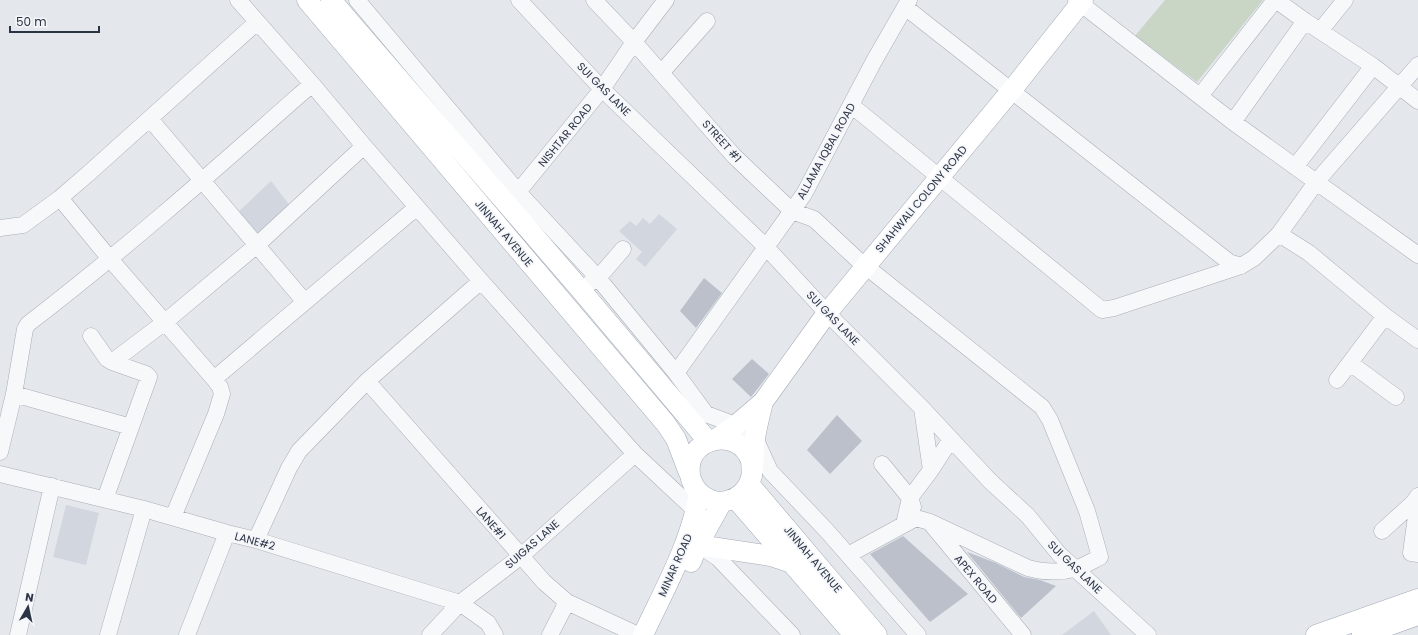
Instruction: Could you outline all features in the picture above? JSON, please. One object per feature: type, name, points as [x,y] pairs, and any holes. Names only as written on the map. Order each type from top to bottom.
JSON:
[{"type":"main road","name":"JINNAH AVENUE","points":[[307,0],[666,424],[676,439],[689,473]]},
{"type":"main road","name":"JINNAH AVENUE","points":[[331,0],[432,105],[580,289],[712,440]]},
{"type":"main road","name":"SHAHWALI COLONY ROAD","points":[[712,440],[736,425],[763,402],[827,313],[865,265],[1011,91],[1080,1]]},
{"type":"main road","name":"SHAHWALI COLONY ROAD","points":[[750,480],[755,438],[763,402]]},
{"type":"main road","points":[[712,440],[731,440],[743,448],[751,461],[750,480],[746,490],[729,500],[714,501],[706,498],[698,502],[689,473],[690,463],[694,454],[700,446],[712,440]]},
{"type":"main road","name":"JINNAH AVENUE","points":[[750,480],[877,635]]},
{"type":"main road","name":"JINNAH AVENUE","points":[[729,500],[792,563],[854,635]]},
{"type":"main road","name":"MINAR ROAD","points":[[658,635],[698,545],[729,500]]},
{"type":"main road","name":"MINAR ROAD","points":[[644,635],[686,541],[698,502]]},
{"type":"main road","points":[[698,545],[771,556],[792,563]]},
{"type":"main road","points":[[1316,635],[1418,599]]},
{"type":"main road","points":[[1362,635],[1418,615]]},
{"type":"street","points":[[238,0],[256,23],[312,84],[481,281],[636,454],[698,502]]},
{"type":"street","points":[[357,0],[432,105],[518,192],[598,278],[676,373],[706,414],[717,420],[746,429],[755,438],[770,471],[848,555],[918,635]]},
{"type":"street","name":"SUI GAS LANE","points":[[519,0],[602,89],[766,247],[827,313],[922,408],[990,481],[1028,516],[1059,554],[1148,635]]},
{"type":"street","name":"STREET #1","points":[[594,0],[634,42],[734,156],[792,211],[814,219],[865,265],[1042,407],[1050,420],[1087,511],[1100,557],[1075,569]]},
{"type":"street","name":"NISHTAR ROAD","points":[[518,192],[602,89],[634,42],[666,0]]},
{"type":"street","points":[[1200,96],[1276,0],[1373,66],[1418,101]]},
{"type":"street","points":[[1320,31],[1345,0]]},
{"type":"street","points":[[1080,1],[1233,122],[1418,255]]},
{"type":"street","points":[[907,4],[1011,91],[1229,262],[1241,266]]},
{"type":"street","name":"ALLAMA IQBAL ROAD","points":[[676,373],[804,194],[851,104],[907,4]]},
{"type":"street","points":[[661,73],[706,21]]},
{"type":"street","points":[[1233,122],[1305,21]]},
{"type":"street","points":[[0,228],[23,225],[60,198],[256,23]]},
{"type":"street","points":[[851,104],[1102,310],[1114,308],[1241,266],[1254,258],[1279,234],[1317,181],[1418,65]]},
{"type":"street","points":[[1295,167],[1373,66]]},
{"type":"street","points":[[0,452],[14,394],[25,330],[28,324],[110,259],[203,181],[312,84]]},
{"type":"street","points":[[150,118],[305,302]]},
{"type":"street","points":[[112,362],[165,322],[257,245],[364,146]]},
{"type":"street","points":[[60,198],[110,259],[220,387],[222,394],[216,414],[173,517]]},
{"type":"street","points":[[214,379],[417,207]]},
{"type":"street","points":[[1279,234],[1309,253],[1385,316],[1418,340]]},
{"type":"street","points":[[580,289],[598,278],[622,249]]},
{"type":"street","points":[[256,540],[289,468],[299,451],[367,381],[481,281]]},
{"type":"street","points":[[1337,380],[1385,316]]},
{"type":"street","points":[[91,336],[107,359],[146,374],[149,377],[105,499]]},
{"type":"street","points":[[1350,363],[1396,397]]},
{"type":"street","name":"LANE#1","points":[[367,381],[544,582],[567,602],[638,635]]},
{"type":"street","points":[[14,394],[131,427]]},
{"type":"street","points":[[922,408],[932,470]]},
{"type":"street","points":[[910,498],[932,470],[951,439]]},
{"type":"street","name":"SUIGAS LANE","points":[[430,635],[460,603],[520,556],[636,454]]},
{"type":"street","points":[[882,464],[910,498],[917,521]]},
{"type":"street","name":"LANE#2","points":[[0,474],[144,509],[256,540],[460,603],[488,623],[495,635]]},
{"type":"street","points":[[18,635],[52,486]]},
{"type":"street","points":[[1382,531],[1415,500]]},
{"type":"street","points":[[1415,500],[1416,516],[1411,553],[1418,554]]},
{"type":"street","points":[[108,635],[144,509]]},
{"type":"street","points":[[848,555],[917,521],[1028,568],[1053,572],[1075,569]]},
{"type":"street","name":"APEX ROAD","points":[[917,521],[1023,635]]},
{"type":"street","points":[[187,635],[227,533]]},
{"type":"street","points":[[698,545],[718,558],[792,635]]},
{"type":"street","points":[[550,635],[567,602]]},
{"type":"shaded area","points":[[271,181],[294,211],[262,239],[236,214]]},
{"type":"shaded area","points":[[659,214],[677,229],[645,267],[636,259],[642,252],[619,231],[630,221],[636,226],[643,218],[650,224]]},
{"type":"shaded area","points":[[66,505],[99,513],[86,565],[53,557]]},
{"type":"shaded area","points":[[1094,611],[1111,635],[1062,635]]},
{"type":"green space","points":[[1165,0],[1263,0],[1197,82],[1135,36]]},
{"type":"building","points":[[704,278],[722,293],[696,328],[680,311]]},
{"type":"building","points":[[752,359],[769,374],[751,397],[732,379]]},
{"type":"building","points":[[837,415],[862,441],[830,474],[807,450]]},
{"type":"building","points":[[903,536],[968,594],[930,622],[870,554]]},
{"type":"building","points":[[967,552],[996,563],[1024,577],[1040,580],[1056,586],[1021,618]]}]
